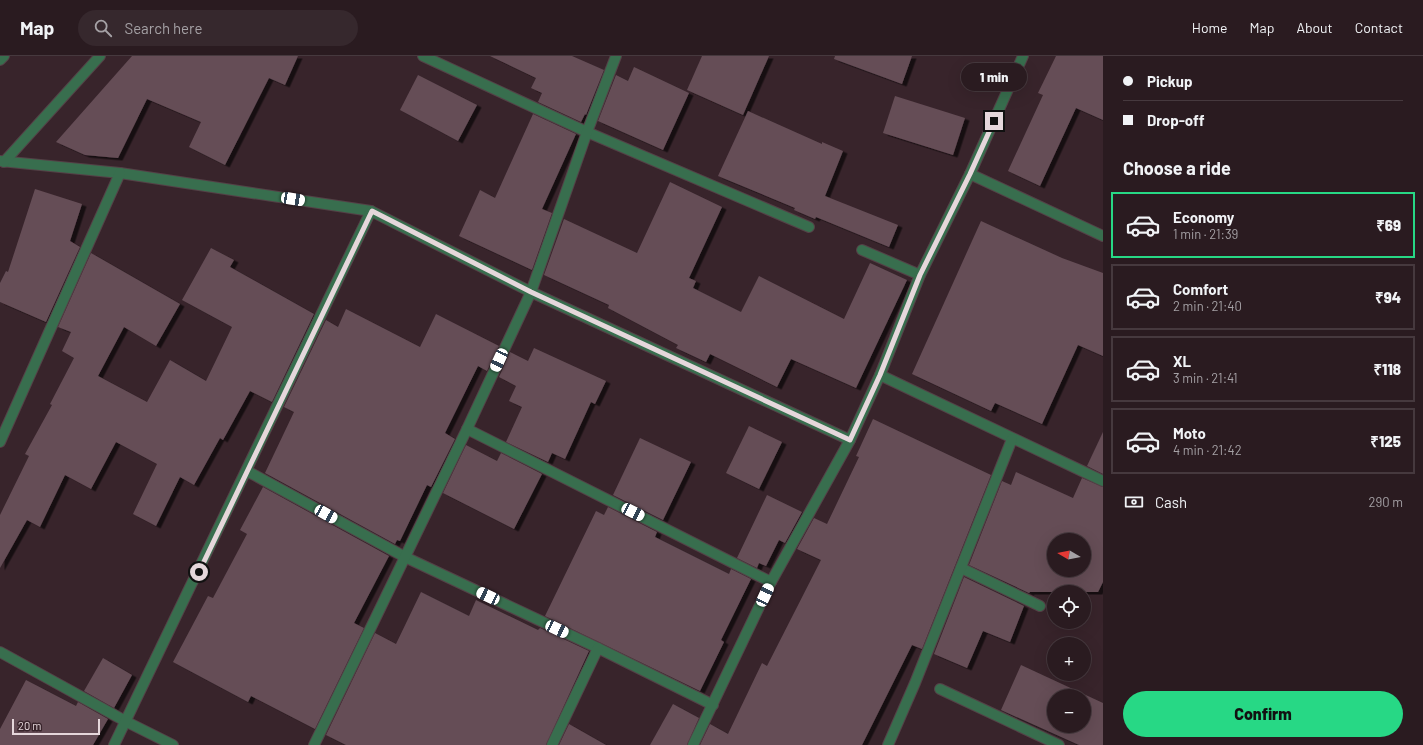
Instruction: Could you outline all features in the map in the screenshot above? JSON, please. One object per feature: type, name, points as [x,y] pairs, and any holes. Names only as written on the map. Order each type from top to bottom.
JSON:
[{"type":"street","points":[[0,60],[4,56]]},
{"type":"street","points":[[2,162],[100,56]]},
{"type":"street","points":[[423,56],[587,132],[809,227]]},
{"type":"street","points":[[314,745],[467,429],[531,292],[587,132],[616,56]]},
{"type":"street","points":[[693,745],[713,706],[771,582],[850,440],[880,375],[920,275],[970,174],[1023,56]]},
{"type":"street","points":[[2,162],[120,173],[372,211],[531,292],[850,440]]},
{"type":"street","points":[[0,442],[120,173]]},
{"type":"street","points":[[970,174],[1103,236]]},
{"type":"street","points":[[114,745],[127,722],[372,211]]},
{"type":"street","points":[[862,250],[920,275]]},
{"type":"street","points":[[880,375],[1012,439],[1103,480]]},
{"type":"street","points":[[467,429],[771,582]]},
{"type":"street","points":[[888,745],[1012,439]]},
{"type":"street","points":[[247,471],[405,557],[598,648],[713,706]]},
{"type":"street","points":[[961,568],[1040,606]]},
{"type":"street","points":[[552,745],[598,648]]},
{"type":"street","points":[[0,652],[127,722],[173,745]]},
{"type":"street","points":[[940,689],[1059,745]]},
{"type":"building","points":[[132,56],[298,56],[285,85],[269,78],[225,165],[189,147],[201,122],[147,99],[118,158],[85,155],[56,142]]},
{"type":"building","points":[[490,56],[572,56],[604,70],[586,115],[585,114],[581,122],[538,102],[542,93],[531,88],[536,78]]},
{"type":"building","points":[[702,56],[769,56],[743,115],[687,90]]},
{"type":"building","points":[[835,56],[912,56],[902,84],[834,59]]},
{"type":"building","points":[[1056,56],[1103,56],[1103,120],[1076,108],[1040,186],[1008,171],[1043,95],[1038,93]]},
{"type":"building","points":[[634,67],[689,93],[663,150],[598,121],[616,75],[628,81]]},
{"type":"building","points":[[418,75],[477,105],[458,141],[400,110]]},
{"type":"building","points":[[895,96],[965,118],[953,155],[883,133]]},
{"type":"building","points":[[748,111],[822,144],[822,142],[843,151],[825,196],[898,225],[889,247],[816,217],[815,219],[794,210],[795,208],[718,176]]},
{"type":"building","points":[[533,114],[576,134],[542,209],[552,213],[532,270],[459,236],[480,190],[495,198]]},
{"type":"building","points":[[670,182],[722,207],[689,278],[696,281],[693,288],[741,312],[759,276],[844,319],[870,263],[907,280],[856,388],[791,359],[777,387],[710,354],[706,362],[676,348],[678,345],[608,308],[609,305],[544,275],[564,219],[637,253]]},
{"type":"building","points":[[35,189],[82,204],[70,241],[80,247],[46,322],[0,302],[0,283],[6,271],[8,272]]},
{"type":"building","points":[[981,221],[1062,258],[1103,273],[1103,356],[1078,345],[1042,424],[995,403],[991,411],[912,374]]},
{"type":"building","points":[[211,248],[234,260],[230,267],[314,314],[272,402],[250,391],[223,440],[220,438],[194,485],[180,477],[156,526],[133,514],[157,464],[116,442],[91,489],[65,475],[40,527],[27,520],[0,568],[0,515],[29,456],[25,454],[52,405],[50,404],[74,358],[62,351],[71,332],[58,327],[91,253],[180,304],[156,346],[124,327],[98,376],[147,402],[170,360],[206,381],[232,327],[182,300]]},
{"type":"building","points":[[346,309],[420,347],[436,314],[499,346],[487,371],[478,366],[445,433],[455,439],[431,487],[427,485],[400,541],[397,540],[395,544],[265,473],[294,412],[284,407],[326,320],[338,327]]},
{"type":"building","points":[[534,348],[606,381],[595,404],[591,402],[565,459],[552,453],[548,462],[506,442],[522,407],[509,401],[516,386],[499,377],[510,352],[528,361]]},
{"type":"building","points":[[873,419],[991,475],[922,649],[912,645],[862,745],[700,745],[710,724],[728,734],[762,663],[767,666],[821,560],[797,549],[814,518],[827,524],[859,457],[856,456]]},
{"type":"building","points":[[749,426],[782,442],[759,489],[726,473]]},
{"type":"building","points":[[1103,432],[1103,474],[1087,466]]},
{"type":"building","points":[[640,438],[691,462],[663,520],[613,495]]},
{"type":"building","points":[[466,445],[497,461],[501,453],[542,474],[514,529],[443,493]]},
{"type":"building","points":[[1016,472],[1073,498],[1082,478],[1103,487],[1103,582],[1098,592],[1091,592],[1091,585],[1047,585],[1047,592],[1029,593],[969,565],[1002,481],[1011,485]]},
{"type":"building","points":[[263,487],[389,556],[354,623],[364,628],[315,729],[251,696],[248,702],[173,662],[208,596],[213,598],[247,534],[240,530]]},
{"type":"building","points":[[767,495],[802,512],[785,543],[779,540],[766,566],[759,563],[757,568],[737,558]]},
{"type":"building","points":[[608,507],[657,532],[655,537],[729,574],[731,569],[751,579],[721,640],[724,642],[700,691],[545,616],[596,511],[604,515]]},
{"type":"building","points":[[964,577],[1024,606],[1010,642],[983,631],[967,668],[934,654]]},
{"type":"building","points":[[421,592],[469,616],[476,600],[538,630],[540,628],[589,651],[546,745],[346,745],[326,735],[375,633],[396,644]]},
{"type":"building","points":[[103,658],[132,675],[114,708],[84,691]]},
{"type":"building","points":[[1021,665],[1047,677],[1047,681],[1056,681],[1073,689],[1047,689],[1047,731],[1001,710]]},
{"type":"building","points":[[26,680],[76,706],[78,702],[108,719],[93,745],[0,745],[0,729]]},
{"type":"building","points":[[1091,697],[1103,703],[1103,745],[1079,745],[1052,733],[1091,733]]},
{"type":"building","points":[[673,704],[699,718],[687,745],[650,745]]},
{"type":"building","points":[[569,724],[606,745],[559,745]]},
{"type":"route","points":[[199,572],[372,211],[531,292],[850,440],[880,375],[920,275],[970,174],[994,121]]}]
